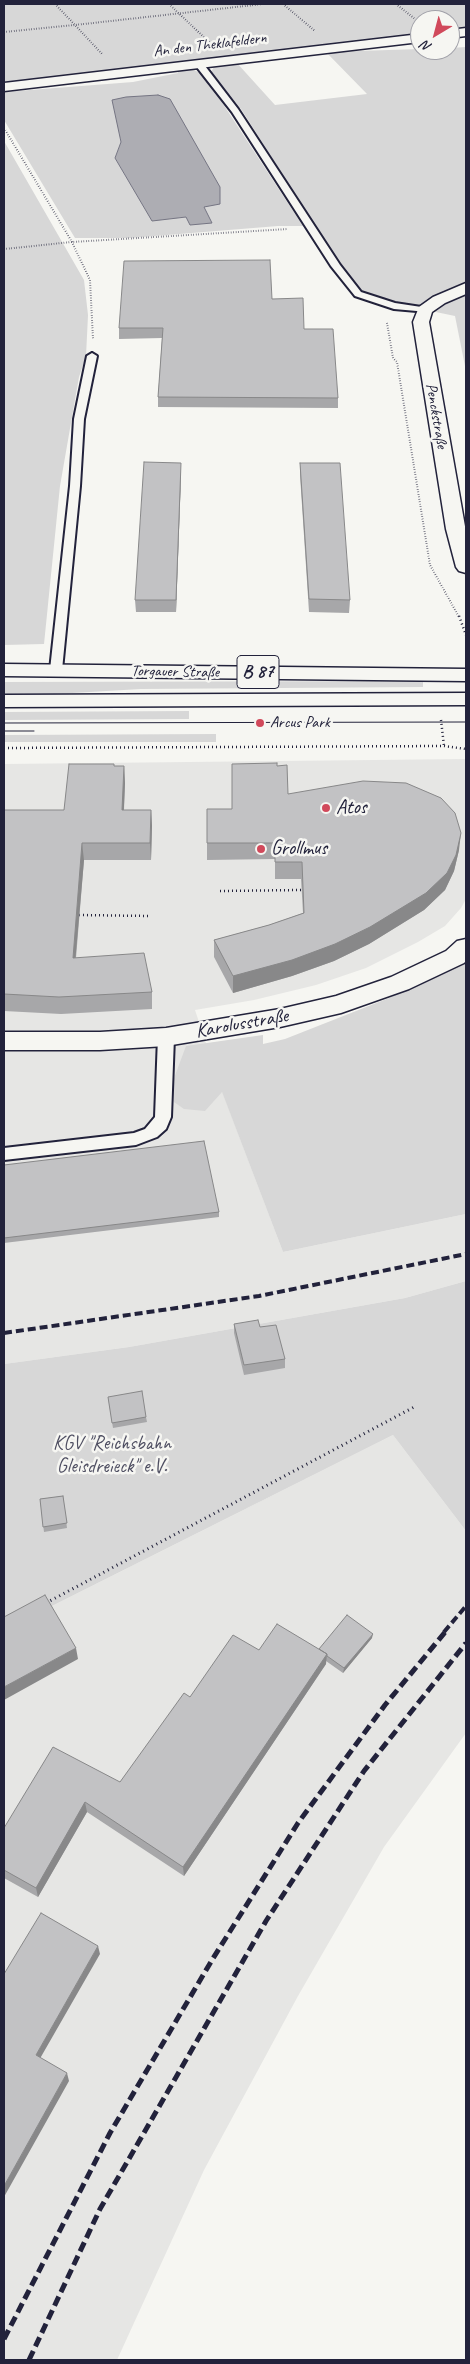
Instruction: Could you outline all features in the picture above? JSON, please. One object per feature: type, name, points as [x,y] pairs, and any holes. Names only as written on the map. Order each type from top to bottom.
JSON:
[{"type":"street","name":"An den Theklafeldern","points":[[4,87],[410,39]]},
{"type":"street","points":[[426,310],[439,300],[466,288]]},
{"type":"street","name":"Penckstraße","points":[[426,310],[421,322],[421,332],[456,529],[466,567]]},
{"type":"street","name":"Torgauer Straße","points":[[4,670],[466,675]]},
{"type":"street","name":"Torgauer Straße","points":[[4,701],[466,699]]},
{"type":"street","name":"Karolusstraße","points":[[4,1041],[100,1041],[166,1037],[280,1018],[341,1004],[400,983],[455,957],[466,947]]},
{"type":"lane","points":[[199,64],[235,111],[358,294],[394,306],[426,310]]},
{"type":"lane","points":[[56,670],[75,486],[79,419],[92,356]]},
{"type":"lane","points":[[4,1154],[136,1139],[151,1133],[160,1125],[163,1117],[166,1037]]},
{"type":"path","points":[[55,4],[119,74]]},
{"type":"path","points":[[169,4],[212,46]]},
{"type":"path","points":[[4,32],[264,4]]},
{"type":"path","points":[[282,4],[318,34]]},
{"type":"path","points":[[396,4],[410,15]]},
{"type":"path","points":[[4,128],[72,242],[90,280],[93,315],[92,356]]},
{"type":"path","points":[[4,249],[72,242],[312,228]]},
{"type":"path","points":[[394,306],[386,314],[388,332],[393,358],[397,362],[430,565],[456,609],[466,635]]},
{"type":"path","points":[[4,748],[444,746],[466,749]]},
{"type":"path","points":[[220,891],[302,890]]},
{"type":"path","points":[[79,915],[149,916]]},
{"type":"path","points":[[38,1607],[416,1406]]},
{"type":"shaded area","points":[[158,95],[170,99],[220,187],[220,204],[204,207],[212,223],[190,225],[186,217],[152,221],[115,158],[121,142],[112,100]]},
{"type":"shaded area","name":"Arcus Park","points":[[466,759],[466,899],[461,908],[445,926],[366,968],[316,985],[254,1000],[195,1010],[222,1091],[283,1252],[466,1214],[466,1281],[405,1298],[129,1347],[4,1364],[4,764]]},
{"type":"shaded area","points":[[393,1435],[466,1531],[466,1733],[384,1847],[298,1996],[204,2170],[117,2360],[4,2360],[4,1630]]},
{"type":"green space","points":[[4,4],[466,4],[466,29],[460,30],[460,10],[410,10],[410,36],[4,82]]},
{"type":"green space","points":[[460,47],[466,47],[466,371],[455,316],[383,301],[361,292],[340,265],[241,109],[211,72],[215,65],[236,62],[275,105],[367,94],[326,52],[410,49],[410,60],[460,60]]},
{"type":"green space","points":[[178,69],[192,69],[204,75],[303,226],[278,226],[130,238],[75,238],[4,120],[4,92],[133,82],[178,73]],"holes":[[[118,120],[211,223],[186,217],[152,220],[115,158],[121,142]]]},
{"type":"green space","points":[[4,141],[84,280],[88,315],[86,356],[79,377],[60,486],[44,644],[4,645]]},
{"type":"green space","points":[[4,682],[423,682],[423,687],[141,689],[55,694],[4,694]]},
{"type":"green space","points":[[189,711],[189,719],[4,720],[4,712]]},
{"type":"green space","points":[[216,734],[216,742],[4,742],[4,735]]},
{"type":"green space","points":[[466,957],[466,1214],[283,1252],[222,1092],[205,1111],[184,1109],[174,1102],[173,1081],[186,1046],[263,1035],[263,1044],[285,1039],[389,998],[447,970]]},
{"type":"green space","name":"KGV \"Reichsbahn Gleisdreieck\" e.V.","points":[[466,1281],[466,1531],[393,1435],[4,1630],[4,1364],[129,1347],[405,1298]]},
{"type":"building","points":[[270,260],[272,299],[303,298],[304,329],[333,329],[338,398],[158,397],[163,328],[119,328],[124,261]]},
{"type":"building","points":[[144,462],[181,463],[176,600],[135,600]]},
{"type":"building","points":[[300,463],[340,463],[350,600],[309,599]]},
{"type":"building","points":[[277,763],[277,766],[287,765],[288,794],[363,781],[406,783],[441,798],[455,813],[461,833],[456,855],[447,873],[426,893],[370,927],[335,944],[292,960],[233,976],[214,940],[304,913],[302,862],[275,862],[275,843],[207,843],[207,809],[232,809],[232,764]]},
{"type":"building","points":[[69,764],[114,764],[114,766],[124,766],[122,810],[151,810],[150,843],[82,843],[73,958],[144,953],[152,992],[59,997],[4,994],[4,810],[64,810]]},
{"type":"building","points":[[204,1141],[219,1212],[4,1238],[4,1165]]},
{"type":"building","points":[[258,1320],[260,1327],[276,1325],[285,1359],[244,1365],[234,1324]]},
{"type":"building","points":[[142,1391],[146,1417],[112,1423],[108,1397]]},
{"type":"building","points":[[63,1496],[67,1523],[43,1527],[40,1499]]},
{"type":"building","points":[[45,1595],[76,1648],[4,1687],[4,1617]]},
{"type":"building","points":[[347,1615],[373,1634],[344,1668],[319,1649]]},
{"type":"building","points":[[277,1624],[327,1654],[183,1867],[85,1802],[36,1888],[4,1870],[4,1828],[53,1747],[120,1782],[184,1693],[190,1697],[233,1635],[259,1650]]},
{"type":"building","points":[[41,1913],[98,1946],[36,2055],[67,2073],[4,2186],[4,1974]]},
{"type":"tram line","points":[[4,723],[466,722]]},
{"type":"tram line","points":[[4,731],[34,731]]},
{"type":"railway","points":[[4,1333],[259,1296],[466,1254]]},
{"type":"railway","points":[[444,1632],[466,1606]]},
{"type":"railway","points":[[4,2339],[110,2133],[212,1960],[298,1823],[385,1705],[446,1631]]},
{"type":"railway","points":[[29,2360],[100,2209],[266,1921],[364,1771],[466,1643]]},
{"type":"place","name":"Arcus Park","points":[[260,723]]},
{"type":"place","name":"Atos","points":[[326,808]]},
{"type":"place","name":"Grollmus","points":[[261,849]]}]
